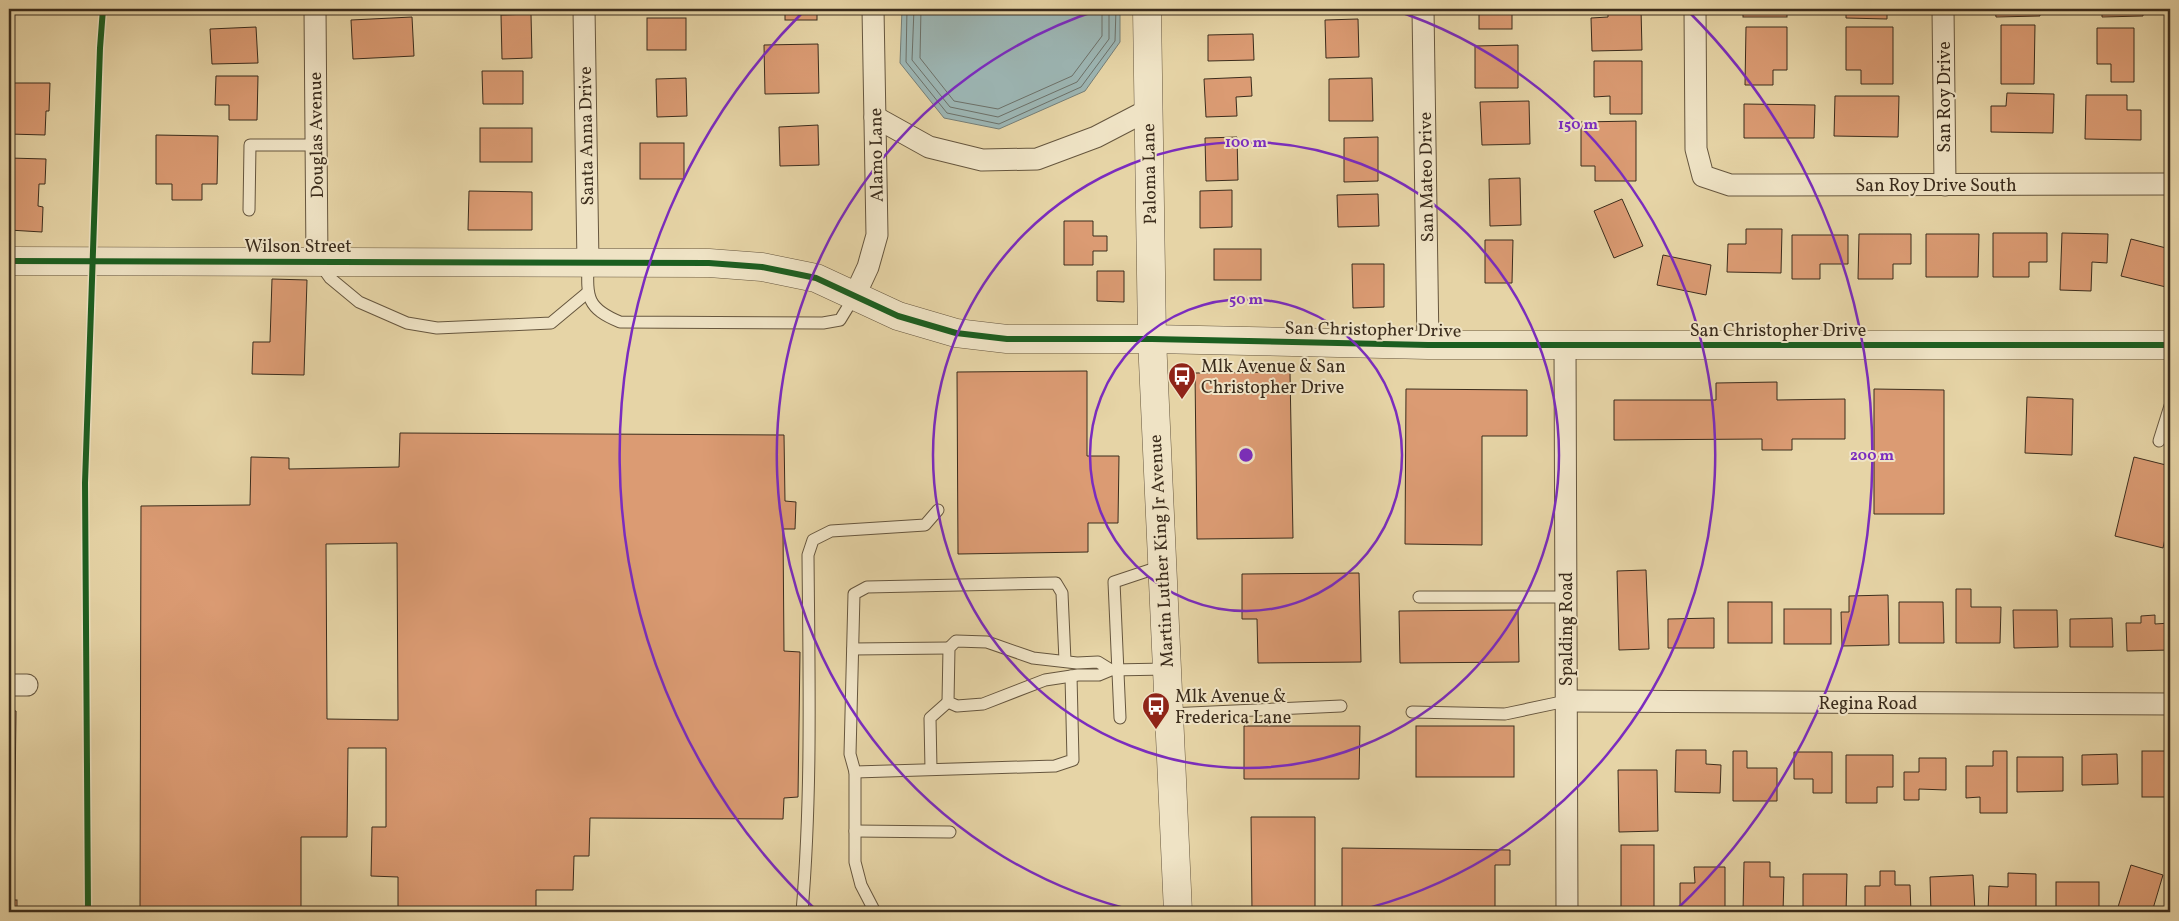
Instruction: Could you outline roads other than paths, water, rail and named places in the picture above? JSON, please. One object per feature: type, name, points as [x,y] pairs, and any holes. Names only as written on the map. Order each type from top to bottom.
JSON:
[{"type":"street","name":"Douglas Avenue","points":[[315,9],[317,261]]},
{"type":"street","name":"Santa Anna Drive","points":[[584,9],[588,263]]},
{"type":"street","name":"Alamo Lane","points":[[854,297],[868,266],[877,235],[873,9]]},
{"type":"street","name":"Paloma Lane","points":[[1147,9],[1152,339]]},
{"type":"street","name":"San Mateo Drive","points":[[1423,9],[1428,345]]},
{"type":"street","name":"San Roy Drive South","points":[[1695,9],[1696,149],[1703,176],[1730,185],[2170,184]]},
{"type":"street","name":"San Roy Drive","points":[[1943,9],[1945,185]]},
{"type":"street","points":[[875,117],[930,147],[982,160],[1037,159],[1096,137],[1148,110]]},
{"type":"street","name":"Wilson Street","points":[[9,261],[588,263]]},
{"type":"street","name":"San Christopher Drive","points":[[588,263],[709,263],[762,267],[816,278],[898,316],[956,333],[1007,339],[1152,339],[1565,346],[2170,345]]},
{"type":"street","name":"Martin Luther King Jr Avenue","points":[[1152,339],[1178,912]]},
{"type":"street","name":"Spalding Road","points":[[1565,346],[1567,912]]},
{"type":"street","name":"Regina Road","points":[[1566,701],[2170,704]]},
{"type":"lane","points":[[250,210],[250,144],[316,145]]},
{"type":"lane","points":[[317,261],[330,278],[359,302],[407,323],[437,328],[552,323],[587,293]]},
{"type":"lane","points":[[588,263],[587,293],[593,304],[604,315],[620,322],[823,323],[840,320],[854,297]]},
{"type":"lane","points":[[2160,441],[2170,406]]},
{"type":"lane","points":[[802,912],[808,842],[810,738],[808,554],[813,540],[831,531],[925,526],[938,510]]},
{"type":"lane","points":[[1120,718],[1115,670],[1114,582],[1162,566]]},
{"type":"lane","points":[[875,912],[861,885],[855,862],[855,772],[850,754],[854,594],[867,587],[1056,583],[1062,593],[1065,661]]},
{"type":"lane","points":[[1420,597],[1566,597]]},
{"type":"lane","points":[[853,649],[948,648],[956,640],[987,642],[1033,658],[1098,662],[1115,670]]},
{"type":"lane","points":[[931,769],[930,718],[948,702],[948,648]]},
{"type":"lane","points":[[948,702],[956,706],[983,704],[1045,680],[1071,676],[1099,675],[1115,670],[1167,669]]},
{"type":"lane","points":[[855,772],[1055,766],[1073,760],[1071,676]]},
{"type":"lane","points":[[1412,712],[1505,714],[1566,701]]},
{"type":"lane","points":[[1169,714],[1341,706]]},
{"type":"lane","points":[[855,831],[950,832]]},
{"type":"water","points":[[902,9],[1120,9],[1120,42],[1085,91],[999,129],[944,118],[900,63]]},
{"type":"place","name":"Mlk Avenue & San Christopher Drive","points":[[1182,400]]},
{"type":"place","name":"Mlk Avenue & Frederica Lane","points":[[1156,730]]}]
